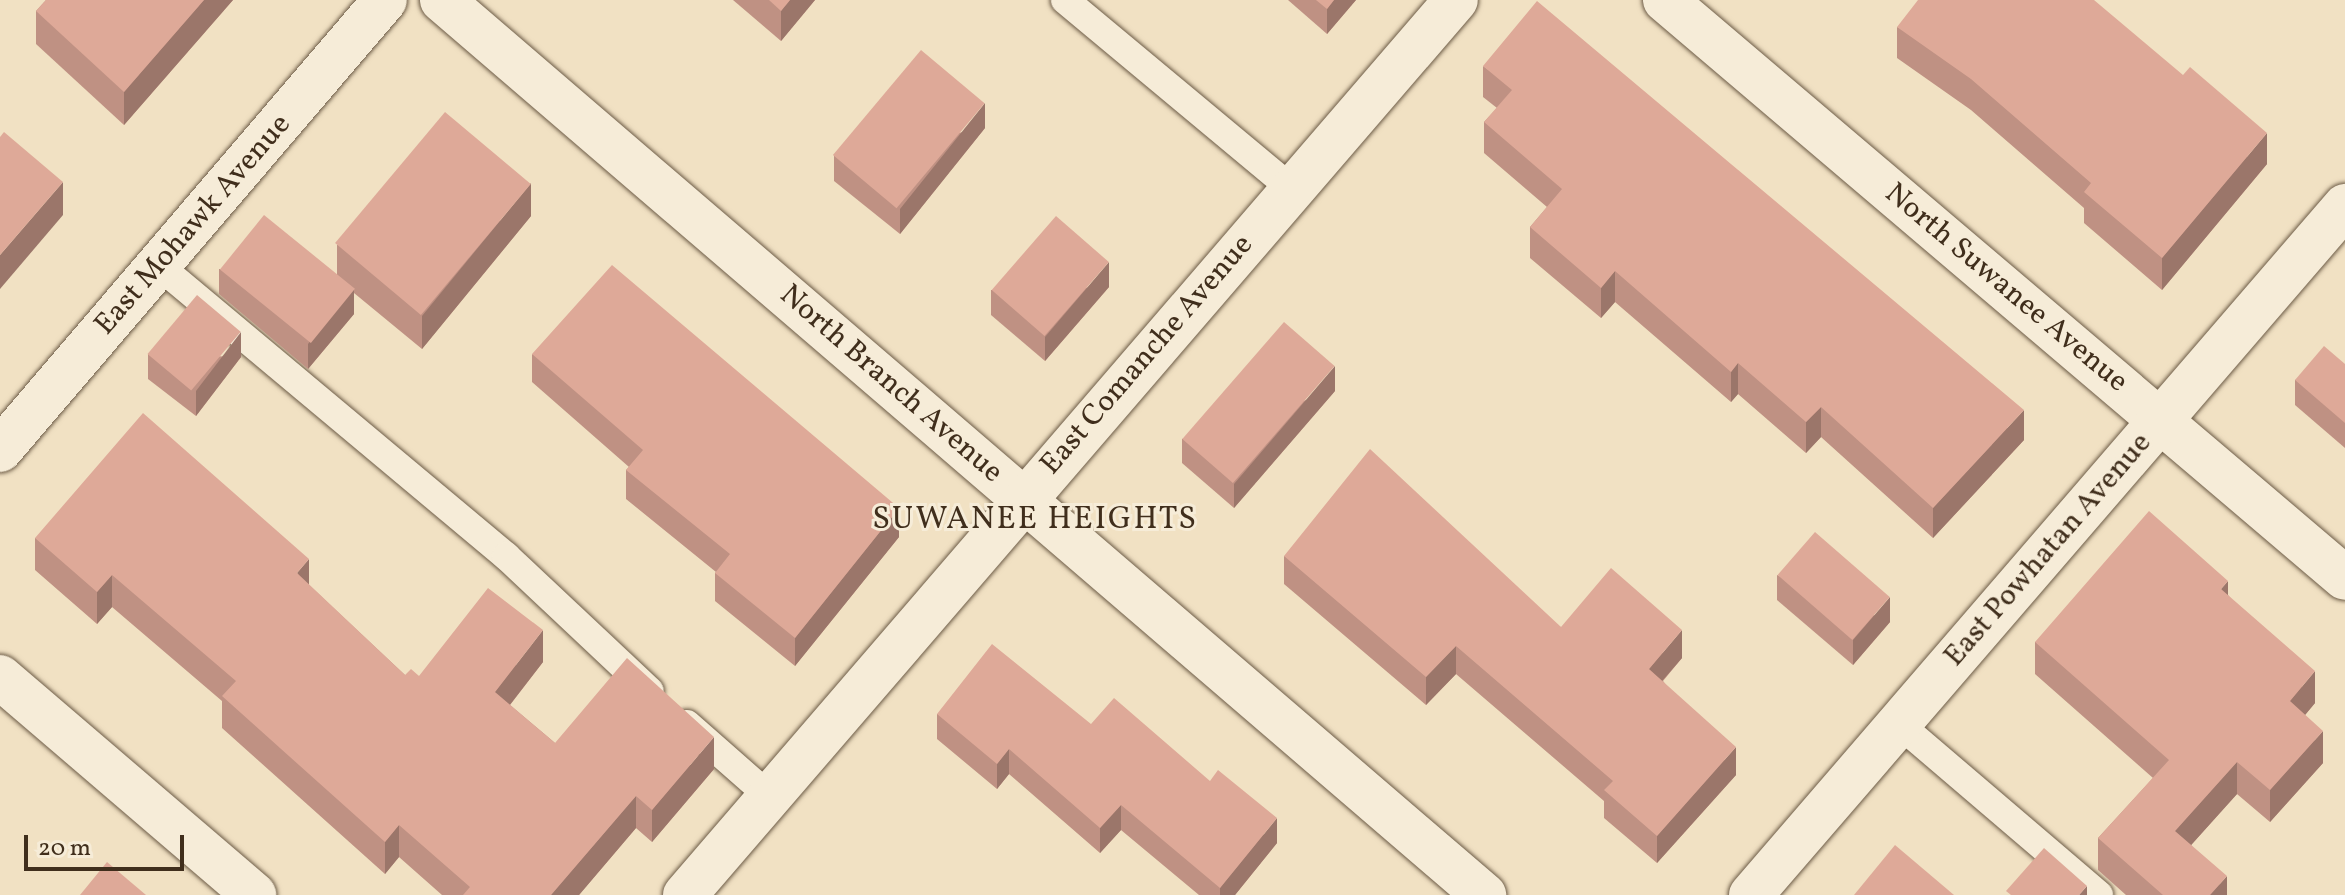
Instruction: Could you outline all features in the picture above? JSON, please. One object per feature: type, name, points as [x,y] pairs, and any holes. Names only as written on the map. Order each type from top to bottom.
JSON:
[{"type":"street","name":"East Mohawk Avenue","points":[[0,450],[385,0]]},
{"type":"street","name":"North Branch Avenue","points":[[442,0],[1484,895]]},
{"type":"street","name":"East Comanche Avenue","points":[[685,895],[1456,0]]},
{"type":"street","name":"North Suwanee Avenue","points":[[1665,0],[2345,578]]},
{"type":"street","name":"East Powhatan Avenue","points":[[1751,895],[2345,206]]},
{"type":"street","points":[[0,677],[254,895]]},
{"type":"lane","points":[[1065,0],[1292,189]]},
{"type":"lane","points":[[158,265],[506,556],[769,796]]},
{"type":"lane","points":[[1899,724],[2099,895]]},
{"type":"building","points":[[46,0],[204,0],[124,92],[36,11]]},
{"type":"building","points":[[769,0],[790,0],[781,11]]},
{"type":"building","points":[[1316,0],[1334,0],[1327,9]]},
{"type":"building","points":[[1918,0],[2094,0],[2183,75],[2190,67],[2267,133],[2162,258],[2084,192],[2091,183],[1971,79],[1897,27]]},
{"type":"building","points":[[1537,1],[2024,410],[1933,508],[1821,407],[1806,422],[1738,363],[1731,372],[1615,271],[1601,288],[1530,227],[1562,189],[1484,122],[1512,90],[1483,66]]},
{"type":"building","points":[[921,50],[985,103],[897,208],[833,155]]},
{"type":"building","points":[[445,112],[531,184],[421,315],[335,243]]},
{"type":"building","points":[[4,132],[63,182],[0,255],[0,137]]},
{"type":"building","points":[[264,215],[355,289],[311,343],[220,269]]},
{"type":"building","points":[[1056,216],[1109,262],[1045,336],[992,290]]},
{"type":"building","points":[[612,265],[899,508],[795,638],[715,573],[730,554],[626,470],[643,450],[532,354]]},
{"type":"building","points":[[197,295],[241,332],[191,391],[148,354]]},
{"type":"building","points":[[1284,322],[1335,366],[1233,483],[1182,439]]},
{"type":"building","points":[[2324,346],[2345,364],[2345,423],[2295,380]]},
{"type":"building","points":[[143,413],[309,559],[297,573],[405,675],[411,669],[419,676],[488,588],[543,630],[495,692],[555,743],[627,658],[714,737],[652,810],[636,796],[551,895],[463,895],[470,887],[399,825],[385,842],[222,696],[236,681],[112,575],[97,592],[35,538]]},
{"type":"building","points":[[1370,449],[1561,627],[1611,568],[1682,630],[1649,669],[1736,747],[1657,836],[1604,790],[1613,781],[1456,646],[1426,677],[1284,556]]},
{"type":"building","points":[[2149,511],[2228,581],[2221,589],[2315,671],[2290,701],[2323,731],[2270,790],[2237,762],[2175,831],[2227,876],[2210,895],[2163,895],[2098,838],[2169,760],[2035,642]]},
{"type":"building","points":[[1815,532],[1890,597],[1852,640],[1778,575]]},
{"type":"building","points":[[992,644],[1091,724],[1114,698],[1210,781],[1218,770],[1277,818],[1220,888],[1121,805],[1100,828],[1009,749],[997,764],[937,714]]},
{"type":"building","points":[[1895,845],[1954,895],[1854,895]]},
{"type":"building","points":[[2044,848],[2087,886],[2079,895],[2011,895],[2006,891]]},
{"type":"building","points":[[107,862],[146,895],[80,895]]},
{"type":"district","name":"SUWANEE HEIGHTS","points":[[1035,520]]}]
